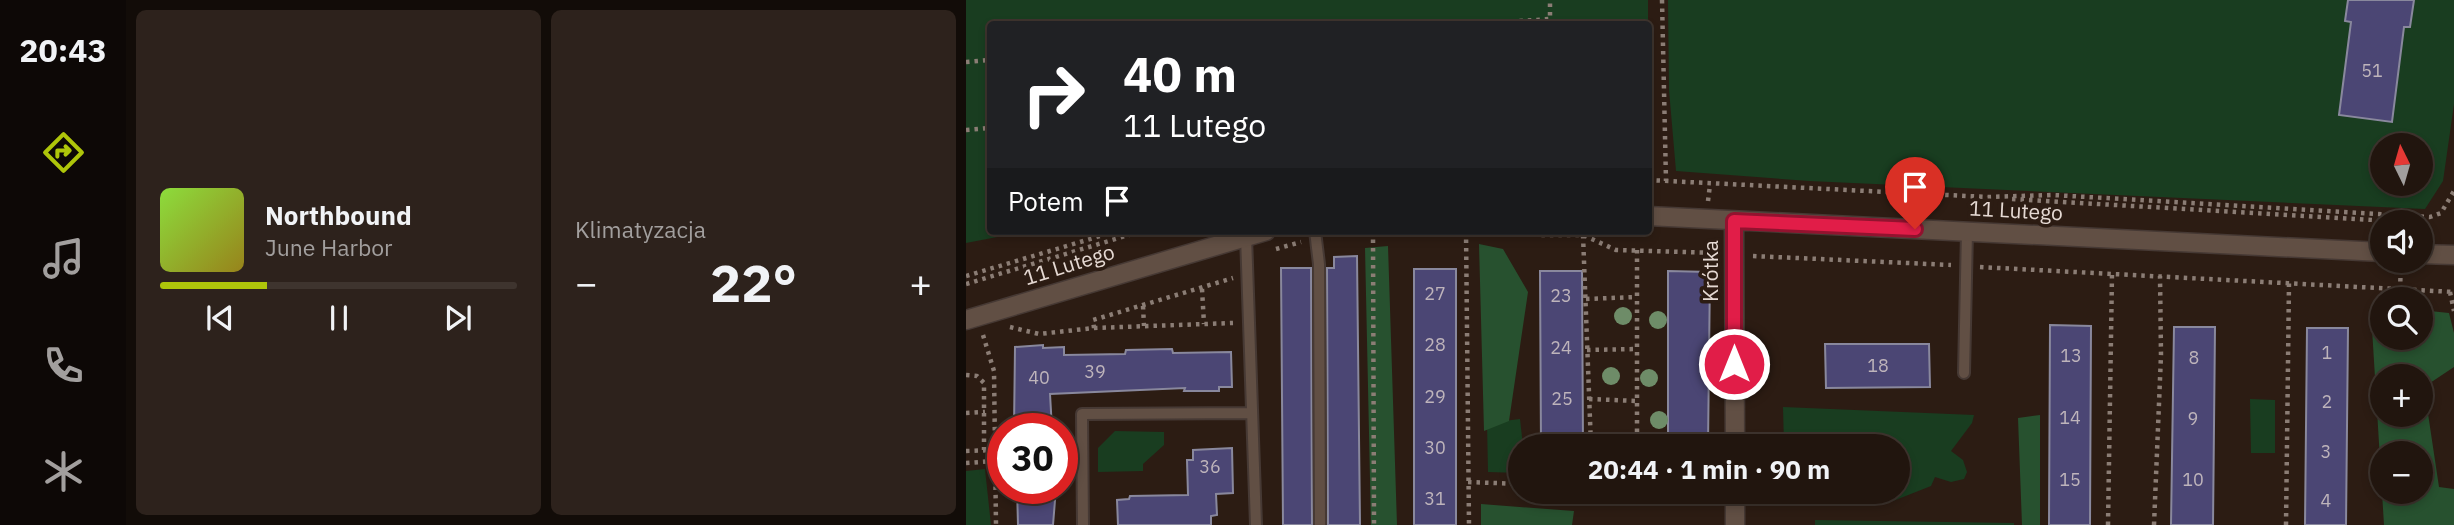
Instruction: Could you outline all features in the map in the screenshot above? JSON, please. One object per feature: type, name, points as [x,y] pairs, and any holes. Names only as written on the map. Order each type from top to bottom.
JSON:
[{"type":"street","name":"11 Lutego","points":[[1652,216],[2370,251]]},
{"type":"street","name":"Krótka","points":[[1734,221],[1735,434]]},
{"type":"street","name":"11 Lutego","points":[[966,320],[1250,235]]},
{"type":"street","points":[[2433,254],[2454,255]]},
{"type":"street","points":[[1735,504],[1735,525]]},
{"type":"lane","points":[[1964,373],[1966,266],[1976,232]]},
{"type":"lane","points":[[1315,235],[1319,264],[1320,525]]},
{"type":"lane","points":[[1246,236],[1255,525]]},
{"type":"lane","points":[[1083,525],[1082,414],[1251,413]]},
{"type":"path","points":[[1550,0],[1550,21]]},
{"type":"path","points":[[1662,0],[1666,181]]},
{"type":"path","points":[[966,62],[987,60]]},
{"type":"path","points":[[966,130],[987,128]]},
{"type":"path","points":[[1652,180],[1987,197],[2370,223]]},
{"type":"path","points":[[2433,215],[2437,215],[2454,191]]},
{"type":"path","points":[[1987,197],[2053,195],[2370,213]]},
{"type":"path","points":[[1984,267],[1976,232],[1987,197]]},
{"type":"path","points":[[966,276],[1103,235]]},
{"type":"path","points":[[966,284],[1129,235]]},
{"type":"path","points":[[1094,328],[1093,320],[1231,280],[1247,259],[1312,235]]},
{"type":"path","points":[[1373,235],[1374,525]]},
{"type":"path","points":[[1466,235],[1469,525]]},
{"type":"path","points":[[1537,235],[1583,235],[1616,250],[2370,288]]},
{"type":"path","points":[[1583,235],[1590,434]]},
{"type":"path","points":[[1637,250],[1637,434]]},
{"type":"path","points":[[2108,525],[2112,274]]},
{"type":"path","points":[[2154,525],[2161,355],[2160,276]]},
{"type":"path","points":[[2286,525],[2289,282]]},
{"type":"path","points":[[1202,289],[1204,324]]},
{"type":"path","points":[[2433,291],[2452,292],[2454,311]]},
{"type":"path","points":[[1586,299],[1637,297]]},
{"type":"path","points":[[1143,306],[1144,326]]},
{"type":"path","points":[[1006,327],[1038,334],[1094,328],[1249,322]]},
{"type":"path","points":[[974,337],[994,330]]},
{"type":"path","points":[[982,334],[994,371],[994,413]]},
{"type":"path","points":[[1587,350],[1637,349]]},
{"type":"path","points":[[966,375],[983,379],[985,412],[984,450],[966,451]]},
{"type":"path","points":[[1589,398],[1637,401]]},
{"type":"path","points":[[966,413],[985,412]]},
{"type":"path","points":[[966,463],[987,462]]},
{"type":"path","points":[[1468,482],[1508,484]]},
{"type":"path","points":[[996,504],[996,525]]},
{"type":"green space","points":[[966,0],[1648,0],[1648,21],[987,21],[987,235],[1007,235],[966,243]]},
{"type":"green space","points":[[1668,0],[2454,0],[2454,104],[2443,181],[2425,209],[1809,181],[1676,171],[1669,90]]},
{"type":"green space","points":[[1479,244],[1503,249],[1528,292],[1509,421],[1484,431]]},
{"type":"green space","points":[[1388,246],[1397,525],[1371,525],[1365,248]]},
{"type":"green space","points":[[2433,311],[2449,313],[2454,333],[2454,367],[2433,381],[2433,364],[2374,364],[2373,350],[2433,350]]},
{"type":"green space","points":[[2250,399],[2275,400],[2275,453],[2251,453]]},
{"type":"green space","points":[[1783,407],[1974,415],[1972,423],[1951,451],[1963,460],[1967,472],[1964,479],[1951,482],[1935,477],[1931,486],[1910,494],[1910,434],[1784,434]]},
{"type":"green space","points":[[2040,415],[2040,525],[2022,525],[2018,418]]},
{"type":"green space","points":[[1520,419],[1522,434],[1508,434],[1508,473],[1488,472],[1487,423]]},
{"type":"green space","points":[[2378,427],[2430,427],[2432,441],[2379,441]]},
{"type":"green space","points":[[1115,431],[1164,432],[1164,445],[1143,464],[1143,471],[1098,472],[1098,448]]},
{"type":"green space","points":[[2433,447],[2439,487],[2454,489],[2454,525],[2384,525],[2383,504],[2433,504]]},
{"type":"green space","points":[[985,469],[991,525],[966,525],[966,471]]},
{"type":"green space","points":[[1481,504],[1574,511],[1572,525],[1481,525]]},
{"type":"green space","points":[[1815,520],[2014,523],[2014,525],[1815,525]]},
{"type":"building","points":[[2348,0],[2414,0],[2410,27],[2404,27],[2392,122],[2339,115],[2351,22],[2345,21]]},
{"type":"building","points":[[1357,256],[1360,525],[1328,525],[1327,268],[1334,268],[1334,257]]},
{"type":"building","points":[[1281,268],[1311,268],[1312,525],[1283,525]]},
{"type":"building","points":[[1414,269],[1456,269],[1456,525],[1414,525]]},
{"type":"building","points":[[1540,271],[1582,271],[1583,434],[1541,434]]},
{"type":"building","points":[[1668,271],[1710,272],[1708,434],[1668,434]]},
{"type":"building","points":[[2050,325],[2091,326],[2090,525],[2049,525]]},
{"type":"building","points":[[2174,327],[2215,327],[2213,525],[2171,525]]},
{"type":"building","points":[[2307,328],[2348,328],[2346,525],[2305,525]]},
{"type":"building","points":[[1825,344],[1929,344],[1930,387],[1826,388]]},
{"type":"building","points":[[1015,347],[1064,347],[1064,355],[1125,354],[1126,350],[1172,349],[1173,353],[1231,352],[1232,387],[1219,387],[1219,391],[1184,391],[1185,388],[1050,394],[1051,413],[1014,413]]},
{"type":"building","points":[[1232,448],[1233,493],[1216,494],[1217,515],[1211,516],[1211,525],[1118,525],[1117,500],[1129,499],[1130,496],[1188,495],[1187,460],[1193,460],[1193,450]]},
{"type":"building","points":[[1017,504],[1055,504],[1053,525],[1018,525]]},
{"type":"route","points":[[1734,364],[1734,221],[1915,229]]}]
